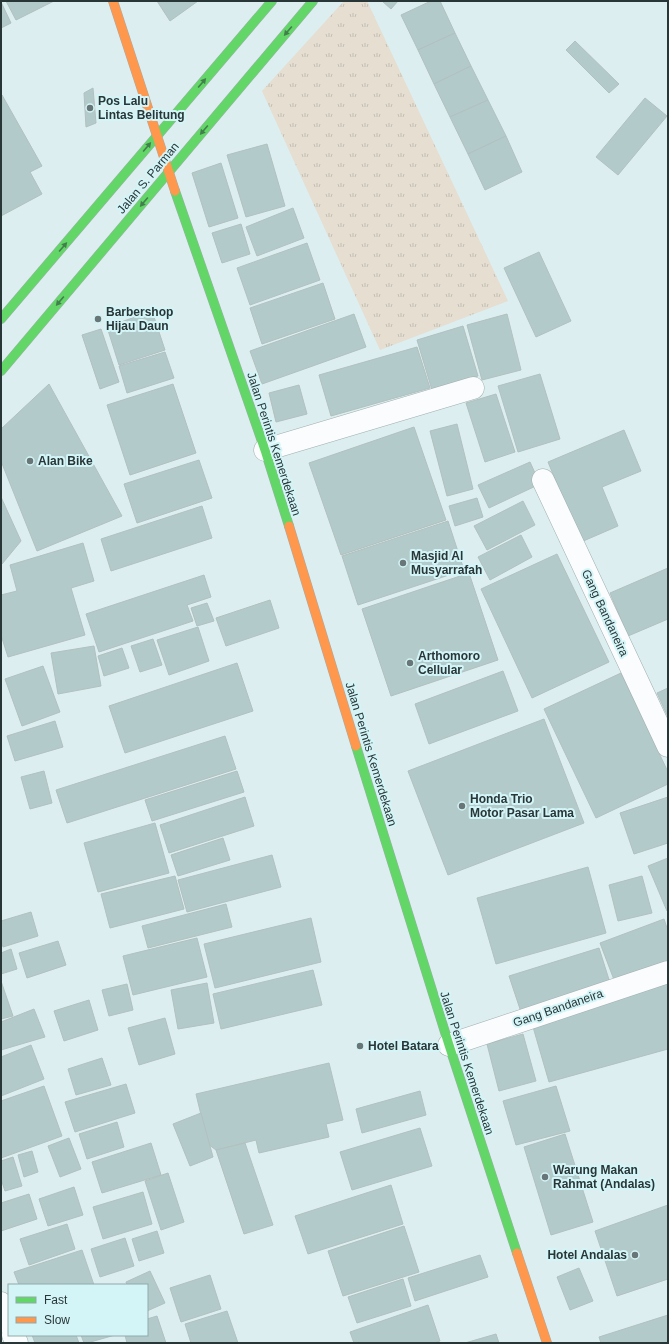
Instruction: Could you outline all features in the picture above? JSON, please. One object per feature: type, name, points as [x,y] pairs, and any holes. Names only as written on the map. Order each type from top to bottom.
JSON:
[{"type":"main road","name":"Jalan Perintis Kemerdekaan","points":[[113,1],[158,134],[169,172],[265,450],[448,1045],[547,1343]]},
{"type":"main road","name":"Jalan S. Parman","points":[[1,319],[272,1]]},
{"type":"main road","name":"Jalan S. Parman","points":[[1,372],[313,1]]},
{"type":"street","points":[[265,450],[473,388]]},
{"type":"street","name":"Gang Bandaneira","points":[[543,480],[668,746]]},
{"type":"street","name":"Gang Bandaneira","points":[[448,1045],[668,972]]},
{"type":"street","points":[[1,1303],[8,1321]]},
{"type":"green space","points":[[344,1],[367,1],[508,301],[380,350],[262,91]]},
{"type":"building","points":[[6,1],[54,1],[16,20]]},
{"type":"building","points":[[157,1],[198,1],[170,21]]},
{"type":"building","points":[[382,1],[398,1],[391,9]]},
{"type":"building","points":[[431,1],[440,1],[455,33],[418,50],[401,15]]},
{"type":"building","points":[[1,2],[11,23],[1,28]]},
{"type":"building","points":[[455,33],[471,66],[434,84],[418,50]]},
{"type":"building","points":[[575,41],[619,84],[609,93],[566,50]]},
{"type":"building","points":[[471,66],[488,100],[450,117],[434,84]]},
{"type":"building","name":"Pos Lalu Lintas Belitung","points":[[93,88],[96,123],[86,127],[84,93]]},
{"type":"building","points":[[2,95],[42,166],[30,172],[42,194],[1,216]]},
{"type":"building","points":[[645,98],[667,116],[618,175],[596,157]]},
{"type":"building","points":[[488,100],[506,136],[468,154],[450,117]]},
{"type":"building","points":[[506,136],[522,172],[485,190],[468,154]]},
{"type":"building","points":[[267,144],[285,206],[246,217],[227,155]]},
{"type":"building","points":[[221,163],[238,218],[209,227],[192,173]]},
{"type":"building","points":[[293,208],[304,238],[257,256],[246,227]]},
{"type":"building","points":[[241,224],[250,254],[222,263],[212,233]]},
{"type":"building","points":[[307,243],[320,280],[250,305],[237,268]]},
{"type":"building","points":[[539,252],[571,321],[536,337],[504,268]]},
{"type":"building","points":[[323,283],[335,319],[262,344],[250,308]]},
{"type":"building","points":[[152,311],[165,350],[119,365],[107,327]]},
{"type":"building","points":[[354,314],[366,347],[262,384],[250,351]]},
{"type":"building","points":[[507,314],[521,370],[482,380],[467,325]]},
{"type":"building","points":[[463,326],[478,376],[432,390],[417,340]]},
{"type":"building","points":[[101,329],[119,382],[100,389],[82,335]]},
{"type":"building","points":[[417,347],[430,388],[331,416],[319,375]]},
{"type":"building","points":[[165,352],[174,378],[127,393],[119,366]]},
{"type":"building","points":[[540,374],[560,439],[518,452],[498,386]]},
{"type":"building","points":[[49,384],[122,516],[37,551],[1,461],[1,429]]},
{"type":"building","points":[[173,384],[196,453],[130,475],[107,405]]},
{"type":"building","points":[[299,385],[307,414],[276,422],[269,393]]},
{"type":"building","points":[[496,394],[515,452],[485,462],[466,403]]},
{"type":"building","points":[[457,424],[473,489],[447,496],[430,431]]},
{"type":"building","points":[[414,427],[446,520],[341,555],[309,463]]},
{"type":"building","points":[[624,430],[641,471],[602,487],[618,526],[581,542],[548,462]]},
{"type":"building","points":[[199,460],[212,498],[137,523],[124,484]]},
{"type":"building","points":[[530,462],[540,484],[489,508],[478,485]]},
{"type":"building","points":[[1,497],[21,541],[2,564],[1,564]]},
{"type":"building","points":[[477,498],[483,517],[455,526],[449,506]]},
{"type":"building","points":[[523,501],[535,525],[487,550],[474,526]]},
{"type":"building","points":[[202,506],[212,538],[111,571],[101,539]]},
{"type":"building","name":"Masjid Al Musyarrafah","points":[[448,521],[464,570],[358,605],[342,556]]},
{"type":"building","points":[[521,535],[532,557],[490,580],[478,557]]},
{"type":"building","points":[[83,543],[94,581],[71,588],[85,635],[8,657],[1,635],[1,595],[17,591],[10,565]]},
{"type":"building","points":[[557,554],[609,662],[532,698],[481,589]]},
{"type":"building","points":[[668,568],[668,619],[628,636],[610,593]]},
{"type":"building","points":[[469,573],[498,660],[391,696],[362,609]]},
{"type":"building","points":[[204,575],[211,597],[187,605],[193,621],[99,652],[86,614]]},
{"type":"building","points":[[270,600],[279,628],[226,646],[216,618]]},
{"type":"building","points":[[207,603],[214,621],[197,626],[191,608]]},
{"type":"building","points":[[198,627],[209,661],[169,675],[157,640]]},
{"type":"building","points":[[153,639],[162,665],[140,672],[131,646]]},
{"type":"building","points":[[94,646],[101,686],[58,694],[51,653]]},
{"type":"building","points":[[122,648],[129,668],[104,676],[98,656]]},
{"type":"building","points":[[237,663],[253,711],[125,753],[109,706]]},
{"type":"building","points":[[43,666],[60,712],[22,726],[5,679]]},
{"type":"building","points":[[503,671],[518,711],[429,744],[415,704]]},
{"type":"building","points":[[621,673],[668,772],[668,784],[596,818],[544,709]]},
{"type":"building","points":[[668,688],[668,717],[657,693]]},
{"type":"building","points":[[544,719],[584,823],[448,875],[408,771]]},
{"type":"building","points":[[55,721],[63,747],[15,761],[7,736]]},
{"type":"building","points":[[225,736],[236,769],[67,823],[56,790]]},
{"type":"building","points":[[44,771],[52,803],[30,809],[21,777]]},
{"type":"building","points":[[237,771],[244,792],[152,821],[145,800]]},
{"type":"building","points":[[245,797],[254,826],[169,853],[160,825]]},
{"type":"building","points":[[668,797],[668,843],[634,854],[620,813]]},
{"type":"building","points":[[155,823],[169,873],[98,892],[84,843]]},
{"type":"building","points":[[223,838],[230,860],[178,876],[171,855]]},
{"type":"building","points":[[272,855],[281,887],[187,912],[178,880]]},
{"type":"building","points":[[668,858],[668,910],[667,911],[648,866]]},
{"type":"building","points":[[588,867],[606,933],[496,964],[477,898]]},
{"type":"building","points":[[175,876],[184,909],[110,928],[101,894]]},
{"type":"building","points":[[642,876],[652,913],[618,921],[609,885]]},
{"type":"building","points":[[226,904],[232,927],[148,948],[142,926]]},
{"type":"building","points":[[31,912],[38,936],[3,947],[1,940],[1,921]]},
{"type":"building","points":[[311,918],[321,962],[215,988],[204,944]]},
{"type":"building","points":[[664,919],[668,931],[668,965],[616,985],[600,943]]},
{"type":"building","points":[[197,938],[207,977],[133,995],[123,956]]},
{"type":"building","points":[[58,941],[66,965],[27,978],[19,953]]},
{"type":"building","points":[[599,948],[611,986],[522,1015],[509,976]]},
{"type":"building","points":[[11,949],[17,969],[1,974],[1,953]]},
{"type":"building","points":[[313,970],[322,1005],[221,1029],[213,994]]},
{"type":"building","points":[[1,981],[13,1016],[1,1019]]},
{"type":"building","points":[[207,983],[214,1023],[178,1029],[171,990]]},
{"type":"building","points":[[668,983],[668,1049],[549,1082],[531,1020]]},
{"type":"building","points":[[127,984],[133,1010],[109,1016],[102,990]]},
{"type":"building","points":[[89,1000],[98,1030],[64,1041],[54,1011]]},
{"type":"building","points":[[34,1009],[45,1037],[1,1050],[1,1022]]},
{"type":"building","points":[[165,1018],[175,1054],[139,1065],[128,1028]]},
{"type":"building","points":[[523,1034],[536,1081],[499,1091],[487,1044]]},
{"type":"building","points":[[31,1045],[44,1079],[1,1096],[1,1057]]},
{"type":"building","points":[[102,1058],[111,1085],[76,1095],[68,1069]]},
{"type":"building","points":[[329,1063],[343,1120],[326,1124],[329,1137],[259,1153],[256,1140],[216,1150],[208,1144],[196,1094]]},
{"type":"building","points":[[126,1084],[135,1113],[75,1132],[65,1102]]},
{"type":"building","points":[[44,1086],[62,1136],[1,1158],[1,1101]]},
{"type":"building","points":[[556,1086],[570,1131],[516,1145],[503,1101]]},
{"type":"building","points":[[420,1091],[426,1115],[362,1133],[356,1109]]},
{"type":"building","points":[[201,1113],[213,1157],[190,1166],[173,1124]]},
{"type":"building","points":[[117,1122],[124,1147],[87,1159],[79,1134]]},
{"type":"building","points":[[420,1128],[432,1166],[352,1190],[340,1152]]},
{"type":"building","points":[[565,1134],[593,1222],[551,1235],[524,1147]]},
{"type":"building","points":[[69,1138],[81,1169],[60,1177],[48,1146]]},
{"type":"building","points":[[151,1143],[161,1175],[102,1193],[92,1162]]},
{"type":"building","points":[[245,1143],[273,1225],[244,1234],[216,1150]]},
{"type":"building","points":[[32,1151],[38,1172],[24,1177],[18,1155]]},
{"type":"building","points":[[13,1157],[22,1186],[5,1191],[1,1179],[1,1161]]},
{"type":"building","points":[[168,1173],[184,1222],[161,1230],[145,1181]]},
{"type":"building","points":[[391,1185],[403,1224],[308,1254],[295,1216]]},
{"type":"building","points":[[74,1187],[83,1215],[48,1226],[39,1199]]},
{"type":"building","points":[[143,1192],[152,1224],[103,1239],[93,1207]]},
{"type":"building","points":[[29,1194],[37,1219],[1,1231],[1,1203]]},
{"type":"building","name":"Hotel Andalas","points":[[668,1205],[668,1279],[617,1296],[595,1231]]},
{"type":"building","points":[[67,1224],[75,1249],[29,1265],[20,1239]]},
{"type":"building","points":[[404,1226],[419,1272],[343,1296],[328,1251]]},
{"type":"building","points":[[157,1231],[164,1253],[139,1261],[132,1239]]},
{"type":"building","points":[[125,1238],[134,1266],[100,1277],[91,1249]]},
{"type":"building","points":[[82,1250],[94,1284],[19,1284],[14,1272]]},
{"type":"building","points":[[480,1255],[488,1277],[415,1301],[408,1278]]},
{"type":"building","points":[[579,1268],[593,1301],[570,1310],[557,1277]]},
{"type":"building","points":[[150,1271],[165,1303],[148,1311],[148,1284],[127,1284],[126,1282]]},
{"type":"building","points":[[210,1275],[221,1309],[181,1322],[170,1288]]},
{"type":"building","points":[[403,1279],[411,1306],[357,1323],[348,1297]]},
{"type":"building","points":[[428,1305],[440,1341],[434,1343],[354,1343],[350,1332]]},
{"type":"building","points":[[227,1311],[238,1343],[191,1343],[185,1324]]},
{"type":"building","points":[[668,1315],[668,1343],[601,1343],[599,1337]]},
{"type":"building","points":[[157,1316],[166,1343],[127,1343],[125,1336],[148,1336],[148,1319]]},
{"type":"building","points":[[496,1334],[499,1343],[465,1343]]},
{"type":"building","points":[[32,1336],[76,1336],[79,1343],[35,1343]]},
{"type":"building","points":[[81,1336],[112,1336],[87,1343],[84,1343]]},
{"type":"traffic: fast","points":[[1,319],[272,1]]},
{"type":"traffic: fast","points":[[1,371],[313,1]]},
{"type":"traffic: fast","points":[[175,191],[265,450],[289,526]]},
{"type":"traffic: fast","points":[[356,746],[449,1045],[517,1253]]},
{"type":"traffic: slow","points":[[113,1],[175,191]]},
{"type":"traffic: slow","points":[[289,526],[356,746]]},
{"type":"traffic: slow","points":[[517,1253],[547,1343]]},
{"type":"place","name":"Pos Lalu Lintas Belitung","points":[[90,108]]},
{"type":"place","name":"Barbershop Hijau Daun","points":[[98,319]]},
{"type":"place","name":"Alan Bike","points":[[30,461]]},
{"type":"place","name":"Masjid Al Musyarrafah","points":[[403,563]]},
{"type":"place","name":"Arthomoro Cellular","points":[[410,663]]},
{"type":"place","name":"Honda Trio Motor Pasar Lama","points":[[462,806]]},
{"type":"place","name":"Hotel Batara","points":[[360,1046]]},
{"type":"place","name":"Warung Makan Rahmat (Andalas)","points":[[545,1177]]},
{"type":"place","name":"Hotel Andalas","points":[[635,1255]]}]
